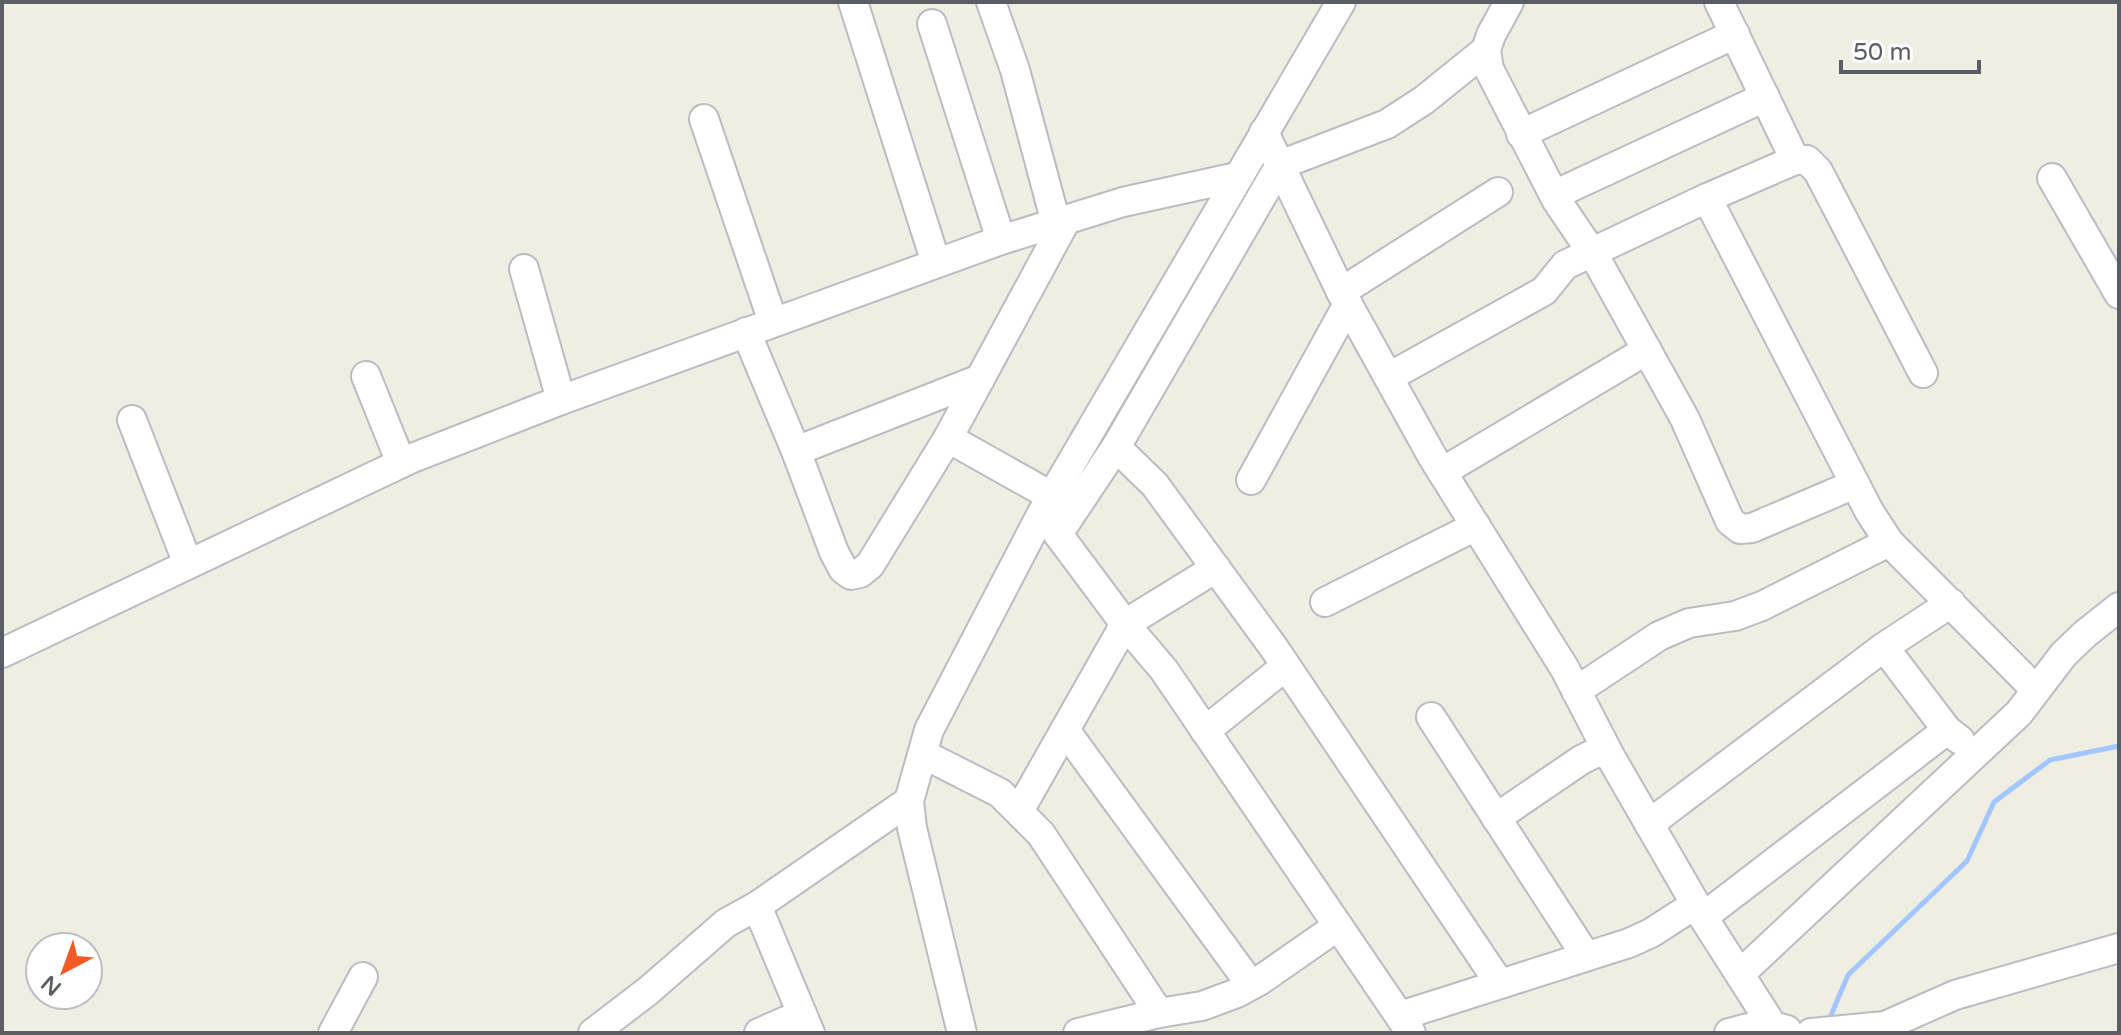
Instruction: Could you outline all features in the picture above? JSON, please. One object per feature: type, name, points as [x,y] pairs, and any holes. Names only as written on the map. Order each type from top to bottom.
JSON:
[{"type":"street","points":[[853,2],[936,263]]},
{"type":"street","points":[[746,332],[834,552],[843,569],[851,575],[860,573],[870,565],[948,438],[1061,221],[991,2]]},
{"type":"street","points":[[962,1033],[912,828],[909,801],[929,730],[1237,177],[1341,2]]},
{"type":"street","points":[[1509,2],[1486,50],[1489,69],[1554,195],[1592,251],[1685,419],[1730,521],[1740,529],[1752,528],[1855,484]]},
{"type":"street","points":[[1719,2],[1795,160]]},
{"type":"street","points":[[932,24],[1001,240]]},
{"type":"street","points":[[1521,134],[1735,34]]},
{"type":"street","points":[[1051,515],[1116,447],[1280,165],[1387,124],[1424,100],[1486,50]]},
{"type":"street","points":[[1554,195],[1765,97]]},
{"type":"street","points":[[704,119],[773,322]]},
{"type":"street","points":[[1264,132],[1345,298],[1442,472],[1565,669],[1607,751],[1699,911],[1772,1025]]},
{"type":"street","points":[[1389,377],[1544,291],[1565,265],[1795,160],[1807,160],[1818,171],[1923,373]]},
{"type":"street","points":[[2,653],[401,463],[561,400],[1001,240],[1123,202],[1237,177]]},
{"type":"street","points":[[2052,178],[2119,294]]},
{"type":"street","points":[[1251,480],[1345,298],[1498,192]]},
{"type":"street","points":[[1707,198],[1869,511],[1889,542],[2036,690]]},
{"type":"street","points":[[524,269],[561,400]]},
{"type":"street","points":[[1442,472],[1647,350]]},
{"type":"street","points":[[366,376],[401,463]]},
{"type":"street","points":[[796,451],[980,379]]},
{"type":"street","points":[[132,420],[188,564]]},
{"type":"street","points":[[948,438],[1051,515],[1125,624],[1164,670],[1406,1024],[1500,984],[1629,943],[1699,911],[1947,730]]},
{"type":"street","points":[[1116,447],[1155,485],[1216,568],[1286,666],[1500,984]]},
{"type":"street","points":[[1325,602],[1476,526]]},
{"type":"street","points":[[1576,691],[1659,636],[1689,623],[1735,616],[1762,606],[1889,542]]},
{"type":"street","points":[[1019,811],[1125,624],[1216,568]]},
{"type":"street","points":[[1649,824],[1884,647],[1951,603]]},
{"type":"street","points":[[1740,974],[2019,713],[2064,654],[2119,607]]},
{"type":"street","points":[[1884,647],[1947,730],[1977,752]]},
{"type":"street","points":[[1205,731],[1286,666]]},
{"type":"street","points":[[1431,717],[1586,956]]},
{"type":"street","points":[[1065,730],[1251,985]]},
{"type":"street","points":[[1496,818],[1581,760],[1607,751]]},
{"type":"street","points":[[923,754],[1000,793],[1041,834],[1159,1013]]},
{"type":"street","points":[[593,1033],[648,991],[726,923],[757,906],[909,801]]},
{"type":"street","points":[[757,906],[806,1024],[759,1033]]},
{"type":"street","points":[[1078,1033],[1202,1006],[1237,993],[1338,926]]},
{"type":"street","points":[[1811,1033],[1885,1026],[1955,995],[2119,948]]},
{"type":"street","points":[[333,1033],[363,977]]},
{"type":"street","points":[[1729,1033],[1772,1025],[1800,1033]]},
{"type":"waterway","points":[[1829,1020],[1848,975],[1967,861],[1994,802],[2050,760],[2119,746]]}]
